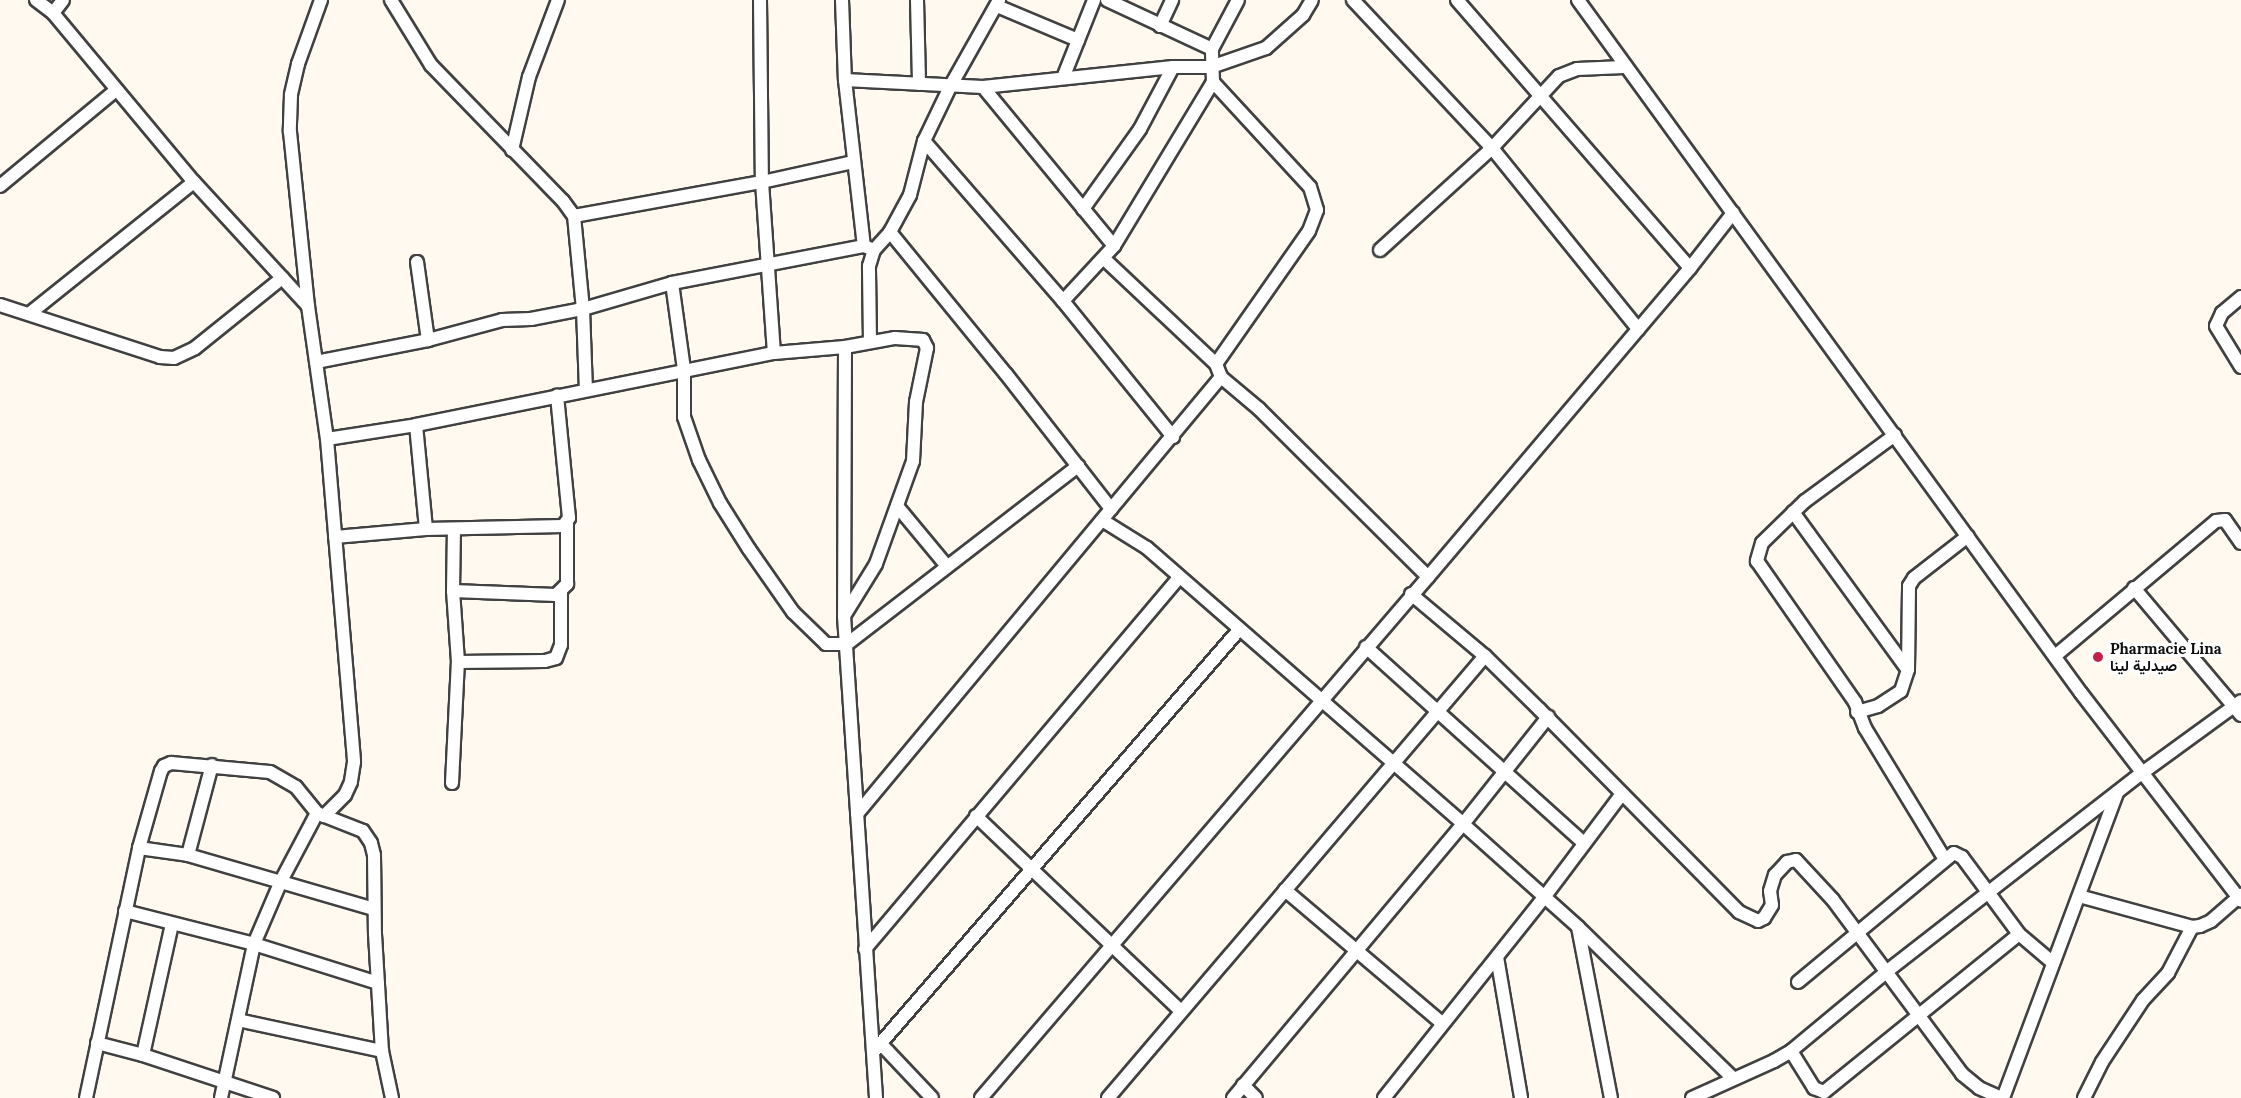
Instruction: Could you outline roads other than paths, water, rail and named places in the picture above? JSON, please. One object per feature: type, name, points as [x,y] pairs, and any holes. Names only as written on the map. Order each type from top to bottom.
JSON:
[{"type":"street","points":[[36,0],[52,13],[194,182],[308,306]]},
{"type":"street","points":[[52,13],[63,0]]},
{"type":"street","points":[[221,1098],[223,1080],[254,944],[281,881],[320,814],[345,795],[351,782],[354,762],[327,440],[308,306],[291,132],[291,95],[298,64],[321,0]]},
{"type":"street","points":[[391,0],[431,65],[574,216],[583,309],[586,389]]},
{"type":"street","points":[[512,150],[529,77],[558,0]]},
{"type":"street","points":[[760,0],[762,182],[770,264],[774,353]]},
{"type":"street","points":[[842,0],[845,80],[854,162],[869,248],[870,342]]},
{"type":"street","points":[[917,0],[919,84]]},
{"type":"street","points":[[1063,78],[1094,0]]},
{"type":"street","points":[[1107,0],[1212,49]]},
{"type":"street","points":[[1160,26],[1172,0]]},
{"type":"street","points":[[1216,364],[1309,231],[1317,210],[1310,187],[1213,82],[1212,49],[1238,0]]},
{"type":"street","points":[[845,80],[983,87],[1173,67],[1211,67],[1266,48],[1303,15],[1312,0]]},
{"type":"street","points":[[1353,0],[1492,148],[1638,329]]},
{"type":"street","points":[[1457,0],[1538,96],[1690,268]]},
{"type":"street","points":[[1578,0],[1624,67],[2055,656],[2142,773],[2240,898],[2211,921],[2192,927],[2079,896]]},
{"type":"street","points":[[316,362],[428,340],[502,320],[531,319],[583,309],[672,283],[869,248],[890,232],[910,195],[924,141],[950,87],[998,3],[1078,40]]},
{"type":"street","points":[[1083,209],[1140,129],[1173,67]]},
{"type":"street","points":[[1380,250],[1492,148],[1538,96],[1567,71],[1624,67]]},
{"type":"street","points":[[1063,301],[1114,246],[1213,82]]},
{"type":"street","points":[[983,87],[1114,246]]},
{"type":"street","points":[[0,186],[116,90]]},
{"type":"street","points":[[924,141],[1063,301],[1173,437]]},
{"type":"street","points":[[574,216],[762,182],[854,162]]},
{"type":"street","points":[[29,314],[194,182]]},
{"type":"street","points":[[981,1098],[1411,594],[1428,577],[1690,268],[1733,213]]},
{"type":"street","points":[[890,232],[1111,508]]},
{"type":"street","points":[[1104,259],[1216,364],[1221,376],[1293,443],[1428,577]]},
{"type":"street","points":[[417,262],[428,340]]},
{"type":"street","points":[[0,305],[160,357],[174,358],[195,348],[282,278]]},
{"type":"street","points":[[672,283],[684,370],[684,417],[699,460],[720,503],[793,612],[826,644],[847,644],[946,565],[1078,466]]},
{"type":"street","points":[[2241,297],[2222,313],[2216,326],[2241,367]]},
{"type":"street","points":[[327,440],[774,353],[845,347],[895,338],[923,340],[927,348],[916,402],[913,461],[876,564],[844,616]]},
{"type":"street","points":[[845,347],[844,616],[865,949],[878,1048],[876,1098]]},
{"type":"street","points":[[857,814],[1111,508],[1173,437],[1221,376]]},
{"type":"street","points":[[453,591],[550,596],[561,591],[567,584],[567,522],[569,518],[557,396]]},
{"type":"street","points":[[416,424],[426,529]]},
{"type":"street","points":[[1895,435],[1793,512],[1762,543],[1757,561],[1846,688],[1857,712],[1944,858]]},
{"type":"street","points":[[897,506],[946,565]]},
{"type":"street","points":[[1793,512],[1908,670]]},
{"type":"street","points":[[1102,520],[1147,548],[1545,896],[1733,1078]]},
{"type":"street","points":[[2055,656],[2216,521],[2225,520],[2241,543]]},
{"type":"street","points":[[335,537],[426,529],[557,528],[567,522]]},
{"type":"street","points":[[452,783],[458,662],[453,591],[454,529]]},
{"type":"street","points":[[1857,712],[1878,706],[1895,696],[1906,680],[1909,586],[1914,578],[1968,536]]},
{"type":"street","points":[[865,949],[1179,577]]},
{"type":"street","points":[[1692,1098],[1791,1051],[1886,972],[2142,773],[2239,707],[2134,588]]},
{"type":"street","points":[[458,662],[545,661],[556,658],[561,645],[561,591]]},
{"type":"street","points":[[1411,594],[1485,656],[1548,717],[1727,902],[1749,918],[1758,921],[1770,913],[1770,891],[1775,875],[1787,862],[1796,860],[1833,900],[1969,1081],[2002,1098],[2117,793]]},
{"type":"street","points":[[878,1048],[1239,630]]},
{"type":"street","points":[[1366,647],[1584,843]]},
{"type":"street","points":[[1108,1098],[1485,656]]},
{"type":"street","points":[[1233,1098],[1463,824],[1548,717]]},
{"type":"street","points":[[86,1098],[139,848],[164,765],[171,762],[251,769],[284,778],[296,787],[320,814],[363,831],[371,843],[374,855],[374,909],[382,1051],[392,1098]]},
{"type":"street","points":[[188,855],[212,765]]},
{"type":"street","points":[[1384,1098],[1545,896],[1622,794]]},
{"type":"street","points":[[976,816],[1181,1011]]},
{"type":"street","points":[[139,848],[188,855],[374,909]]},
{"type":"street","points":[[1798,982],[1944,858],[1954,853],[1962,857],[2019,934],[2052,962]]},
{"type":"street","points":[[1285,890],[1442,1023]]},
{"type":"street","points":[[125,911],[254,944],[378,983]]},
{"type":"street","points":[[142,1055],[172,924]]},
{"type":"street","points":[[1578,927],[1611,1098]]},
{"type":"street","points":[[2084,1098],[2102,1062],[2143,1000],[2168,973],[2192,927]]},
{"type":"street","points":[[1791,1051],[1814,1088],[1824,1092],[2019,934]]},
{"type":"street","points":[[1497,957],[1521,1098]]},
{"type":"street","points":[[238,1020],[382,1051]]},
{"type":"street","points":[[98,1043],[223,1080],[273,1098]]},
{"type":"street","points":[[878,1048],[932,1098]]},
{"type":"street","points":[[1396,1082],[1400,1098]]},
{"type":"street","points":[[1243,1085],[1256,1098]]},
{"type":"place","name":"Pharmacie Lina صيدلية لينا","points":[[2098,657]]}]
